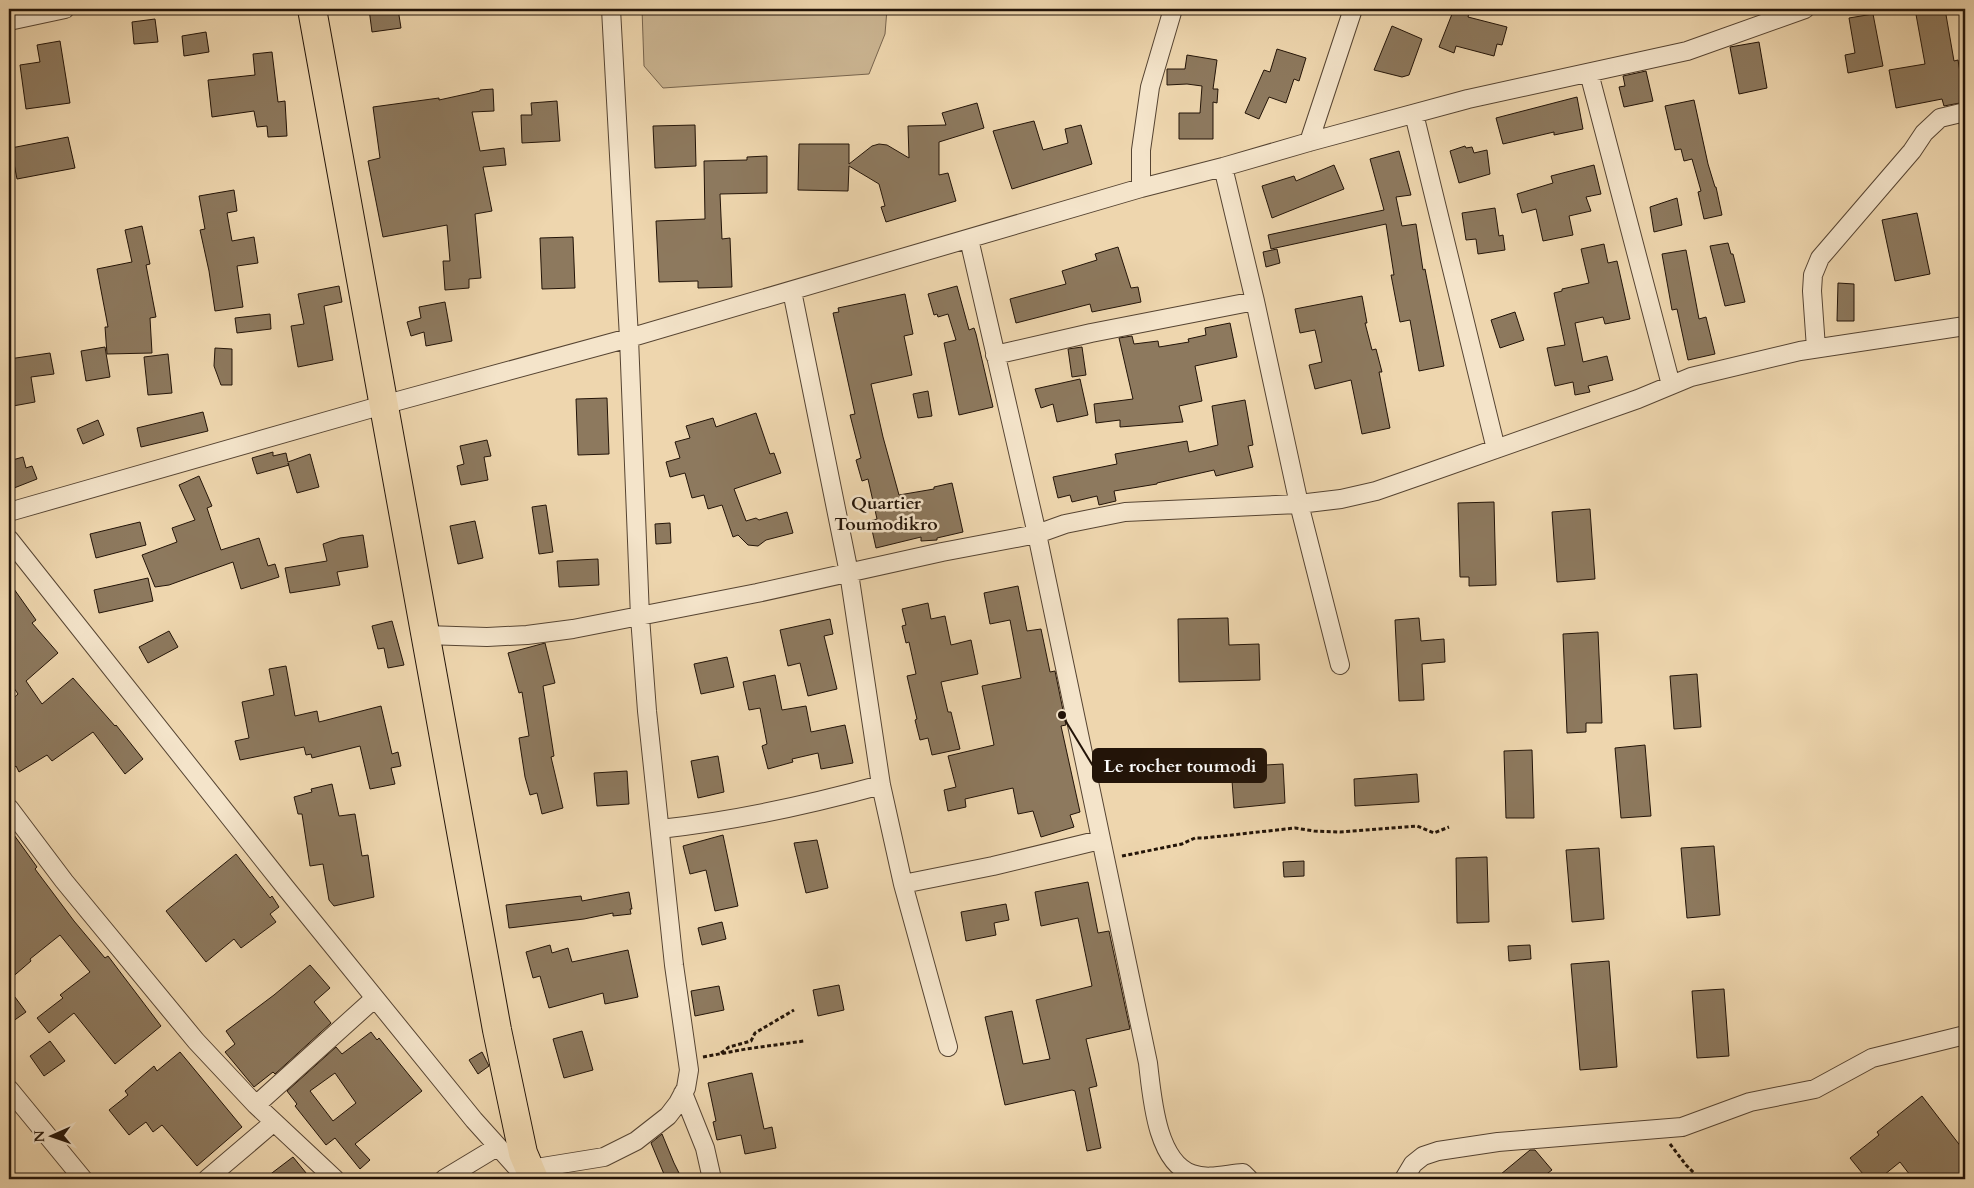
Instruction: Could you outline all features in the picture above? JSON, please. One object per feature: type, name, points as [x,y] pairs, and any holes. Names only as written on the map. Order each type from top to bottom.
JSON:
[{"type":"main road","points":[[312,9],[497,1030],[521,1144],[530,1176]]},
{"type":"street","points":[[9,21],[65,9]]},
{"type":"street","points":[[9,539],[375,998],[497,1147],[530,1176],[604,1157],[636,1141],[668,1116],[683,1093],[689,1070],[674,965],[647,711],[640,617],[629,338],[611,9]]},
{"type":"street","points":[[1141,188],[1141,150],[1148,94],[1173,9]]},
{"type":"street","points":[[1309,142],[1353,9]]},
{"type":"street","points":[[9,512],[629,338],[1141,188],[1468,99],[1687,51],[1805,9]]},
{"type":"street","points":[[1589,72],[1671,385]]},
{"type":"street","points":[[1816,348],[1812,291],[1813,275],[1820,258],[1912,151],[1924,132],[1940,118],[1965,112]]},
{"type":"street","points":[[1414,114],[1496,449]]},
{"type":"street","points":[[1223,167],[1300,504],[1340,665]]},
{"type":"street","points":[[969,239],[1037,534],[1148,1063],[1152,1102],[1165,1147],[1175,1163],[1192,1174],[1217,1176],[1243,1172],[1249,1179]]},
{"type":"street","points":[[792,291],[848,572],[881,785],[902,884],[948,1047]]},
{"type":"street","points":[[995,355],[1091,333],[1255,301]]},
{"type":"street","points":[[425,635],[466,637],[527,635],[573,629],[640,617],[1037,534],[1088,518],[1125,512],[1300,504],[1342,499],[1376,491],[1691,377],[1772,356],[1965,326]]},
{"type":"street","points":[[660,829],[706,824],[764,814],[881,785]]},
{"type":"street","points":[[9,808],[64,881],[196,1041],[256,1105],[335,1179]]},
{"type":"street","points":[[902,884],[993,866],[1100,840]]},
{"type":"street","points":[[256,1105],[375,998]]},
{"type":"street","points":[[1404,1179],[1413,1164],[1423,1156],[1438,1151],[1527,1140],[1623,1131],[1672,1129],[1750,1102],[1814,1089],[1872,1058],[1965,1035]]},
{"type":"street","points":[[9,1089],[83,1179]]},
{"type":"street","points":[[683,1093],[705,1148],[712,1179]]},
{"type":"street","points":[[207,1179],[274,1122]]},
{"type":"street","points":[[444,1179],[497,1147]]},
{"type":"path","points":[[1105,860],[1140,851],[1182,844],[1195,838],[1286,828],[1340,832],[1417,826],[1434,833],[1450,827]]},
{"type":"path","points":[[718,1054],[729,1047],[751,1041],[755,1033],[794,1010]]},
{"type":"path","points":[[689,1070],[703,1057],[804,1041]]},
{"type":"path","points":[[1672,1129],[1669,1143],[1700,1179]]},
{"type":"shaded area","points":[[642,9],[887,9],[885,34],[869,74],[663,88],[644,66]]},
{"type":"building","points":[[369,9],[398,9],[401,28],[372,32]]},
{"type":"building","points":[[1454,9],[1469,13],[1468,17],[1507,27],[1502,45],[1497,44],[1494,56],[1456,46],[1454,53],[1439,47]]},
{"type":"building","points":[[1915,9],[1945,9],[1954,61],[1958,60],[1965,102],[1944,106],[1942,99],[1896,108],[1889,70],[1925,64]]},
{"type":"building","points":[[1873,14],[1883,66],[1848,73],[1845,55],[1855,53],[1849,18]]},
{"type":"building","points":[[155,19],[158,42],[134,44],[132,22]]},
{"type":"building","points":[[1392,26],[1422,39],[1409,75],[1402,77],[1374,70]]},
{"type":"building","points":[[206,32],[209,52],[184,56],[182,36]]},
{"type":"building","points":[[60,41],[70,103],[26,109],[20,65],[40,62],[37,45]]},
{"type":"building","points":[[1759,42],[1767,88],[1739,94],[1730,47]]},
{"type":"building","points":[[1277,49],[1306,58],[1299,81],[1294,79],[1286,103],[1269,97],[1259,119],[1245,113],[1264,70],[1270,72]]},
{"type":"building","points":[[272,52],[278,102],[285,101],[287,136],[268,137],[267,126],[257,127],[254,111],[212,117],[208,80],[255,75],[253,54]]},
{"type":"building","points":[[1187,55],[1217,60],[1213,89],[1218,89],[1217,103],[1213,102],[1213,139],[1179,139],[1179,113],[1200,113],[1202,86],[1187,84],[1167,85],[1167,69],[1185,69]]},
{"type":"building","points":[[1646,71],[1653,101],[1624,107],[1619,87],[1625,86],[1623,76]]},
{"type":"building","points":[[493,89],[494,111],[472,112],[480,151],[504,148],[506,165],[483,167],[492,211],[475,214],[481,278],[469,279],[469,288],[445,290],[443,261],[450,261],[447,225],[383,237],[368,161],[380,158],[373,107],[439,98],[439,100],[480,90]]},
{"type":"building","points":[[1577,97],[1583,129],[1554,135],[1554,132],[1503,144],[1496,118]]},
{"type":"building","points":[[1694,100],[1708,164],[1716,187],[1722,215],[1704,219],[1698,192],[1701,191],[1692,159],[1684,161],[1681,149],[1675,150],[1665,106]]},
{"type":"building","points":[[557,101],[560,141],[522,143],[521,115],[532,115],[531,103]]},
{"type":"building","points":[[977,103],[984,128],[939,142],[939,175],[948,173],[956,201],[886,222],[881,207],[885,206],[879,184],[849,166],[848,191],[798,190],[799,144],[849,144],[849,164],[872,146],[879,144],[887,145],[909,158],[908,126],[946,125],[942,113]]},
{"type":"building","points":[[1034,121],[1043,150],[1068,143],[1065,129],[1081,125],[1092,164],[1012,189],[993,131]]},
{"type":"building","points":[[695,125],[696,166],[655,168],[653,126]]},
{"type":"building","points":[[68,137],[75,168],[17,179],[11,148]]},
{"type":"building","points":[[1465,146],[1466,148],[1472,147],[1474,153],[1487,150],[1490,174],[1459,183],[1450,151]]},
{"type":"building","points":[[1399,151],[1411,195],[1396,197],[1402,226],[1416,224],[1423,270],[1425,269],[1444,366],[1419,371],[1410,320],[1400,322],[1391,275],[1394,275],[1386,224],[1271,249],[1268,235],[1384,210],[1370,159]]},
{"type":"building","points":[[767,156],[767,193],[720,194],[722,239],[730,238],[732,287],[698,288],[698,281],[659,282],[656,221],[705,219],[704,161],[747,160],[747,157]]},
{"type":"building","points":[[1334,165],[1344,189],[1272,218],[1262,186],[1294,176],[1296,181]]},
{"type":"building","points":[[1594,165],[1601,194],[1586,197],[1591,211],[1569,216],[1573,235],[1543,241],[1536,209],[1522,213],[1517,194],[1553,183],[1551,176]]},
{"type":"building","points":[[234,190],[237,211],[227,213],[232,241],[254,237],[258,263],[237,266],[243,307],[215,311],[200,230],[205,229],[199,196]]},
{"type":"building","points":[[1677,198],[1682,225],[1654,232],[1650,207]]},
{"type":"building","points":[[1495,208],[1499,236],[1503,235],[1505,250],[1478,254],[1476,239],[1466,240],[1462,213]]},
{"type":"building","points":[[1917,213],[1930,274],[1895,281],[1882,220]]},
{"type":"building","points":[[142,226],[150,264],[146,265],[156,317],[150,318],[152,353],[107,354],[105,327],[108,327],[97,269],[132,262],[125,230]]},
{"type":"building","points":[[573,237],[575,288],[542,289],[540,238]]},
{"type":"building","points":[[1728,243],[1731,254],[1733,254],[1745,302],[1725,306],[1710,246]]},
{"type":"building","points":[[1604,244],[1608,263],[1617,261],[1630,319],[1605,324],[1603,317],[1575,323],[1583,362],[1607,356],[1613,380],[1588,386],[1590,392],[1575,395],[1573,382],[1555,386],[1547,348],[1565,345],[1554,293],[1562,291],[1562,289],[1589,283],[1581,249]]},
{"type":"building","points":[[1118,247],[1131,288],[1138,287],[1141,302],[1092,312],[1090,304],[1016,323],[1010,299],[1066,284],[1062,271],[1097,260],[1095,254]]},
{"type":"building","points":[[1277,249],[1280,263],[1266,267],[1263,252]]},
{"type":"building","points":[[1686,250],[1699,319],[1706,317],[1715,354],[1688,360],[1677,309],[1672,310],[1662,254]]},
{"type":"building","points":[[1838,283],[1854,284],[1854,321],[1837,321]]},
{"type":"building","points":[[339,286],[342,302],[324,306],[333,360],[298,367],[291,326],[304,324],[298,294]]},
{"type":"building","points":[[957,286],[969,330],[974,328],[976,334],[993,407],[959,415],[944,343],[956,340],[948,314],[938,317],[937,314],[934,315],[928,294]]},
{"type":"building","points":[[905,294],[913,334],[904,336],[912,375],[871,384],[883,437],[899,495],[934,489],[934,487],[952,483],[963,532],[937,538],[937,540],[921,541],[921,537],[876,548],[870,521],[877,519],[868,479],[862,481],[856,460],[861,458],[850,415],[855,414],[833,313],[839,312],[838,308]]},
{"type":"building","points":[[1362,296],[1367,323],[1365,323],[1372,350],[1376,349],[1382,372],[1379,372],[1390,428],[1362,434],[1351,380],[1315,389],[1309,365],[1322,362],[1315,330],[1300,333],[1295,309]]},
{"type":"building","points":[[445,302],[452,341],[426,346],[424,332],[411,336],[407,322],[421,318],[419,307]]},
{"type":"building","points":[[1515,312],[1524,340],[1500,348],[1491,320]]},
{"type":"building","points":[[270,314],[271,329],[237,333],[235,318]]},
{"type":"building","points":[[1230,323],[1237,357],[1195,366],[1202,401],[1179,406],[1183,422],[1120,427],[1120,420],[1096,423],[1094,404],[1133,399],[1119,338],[1132,336],[1134,344],[1158,341],[1159,347],[1189,342],[1188,339],[1206,335],[1205,328]]},
{"type":"building","points":[[105,347],[110,377],[86,381],[81,351]]},
{"type":"building","points":[[1082,347],[1086,375],[1072,377],[1068,349]]},
{"type":"building","points":[[215,348],[232,349],[232,385],[221,385],[214,366]]},
{"type":"building","points":[[50,353],[54,374],[31,377],[35,402],[13,406],[9,382],[9,359]]},
{"type":"building","points":[[168,354],[172,393],[148,395],[144,357]]},
{"type":"building","points":[[1080,379],[1088,415],[1057,422],[1053,404],[1041,408],[1035,389]]},
{"type":"building","points":[[928,391],[932,416],[918,418],[913,394]]},
{"type":"building","points":[[607,398],[609,454],[578,455],[576,399]]},
{"type":"building","points":[[1245,400],[1253,445],[1248,446],[1253,467],[1216,476],[1214,470],[1157,484],[1114,491],[1116,501],[1099,505],[1097,496],[1072,502],[1070,495],[1058,498],[1053,477],[1117,464],[1115,454],[1187,441],[1189,452],[1218,445],[1212,406]]},
{"type":"building","points":[[203,412],[208,431],[141,447],[137,428]]},
{"type":"building","points":[[756,413],[770,454],[774,453],[781,473],[734,489],[746,521],[756,518],[759,520],[787,512],[793,533],[766,540],[758,546],[748,545],[738,535],[733,537],[722,505],[708,509],[704,495],[692,498],[685,473],[670,477],[666,462],[680,458],[675,442],[690,438],[686,426],[713,418],[716,427]]},
{"type":"building","points":[[98,420],[104,435],[83,444],[77,429]]},
{"type":"building","points":[[487,440],[491,456],[484,457],[488,480],[461,485],[457,466],[464,464],[460,446]]},
{"type":"building","points":[[273,452],[273,456],[286,453],[288,462],[310,454],[319,487],[297,493],[289,465],[257,474],[252,458]]},
{"type":"building","points":[[23,457],[26,468],[32,466],[37,479],[9,490],[9,461]]},
{"type":"building","points":[[199,476],[212,506],[207,508],[221,550],[259,538],[268,566],[275,564],[279,577],[241,589],[233,562],[169,585],[155,587],[142,555],[177,542],[172,528],[195,520],[179,485]]},
{"type":"building","points":[[1494,502],[1496,585],[1469,586],[1469,577],[1460,577],[1458,503]]},
{"type":"building","points":[[546,505],[553,552],[539,554],[532,507]]},
{"type":"building","points":[[1590,509],[1595,579],[1557,582],[1552,512]]},
{"type":"building","points":[[475,521],[483,558],[458,564],[450,526]]},
{"type":"building","points":[[140,522],[146,545],[96,558],[90,534]]},
{"type":"building","points":[[670,523],[671,543],[656,544],[655,524]]},
{"type":"building","points":[[363,535],[368,567],[337,572],[340,585],[290,593],[285,568],[327,561],[323,544],[340,538]]},
{"type":"building","points":[[598,559],[599,585],[559,587],[557,561]]},
{"type":"building","points":[[148,578],[153,601],[99,613],[94,590]]},
{"type":"building","points":[[9,582],[36,620],[32,623],[58,653],[26,681],[42,704],[73,678],[116,725],[143,759],[125,774],[93,732],[52,761],[47,755],[19,772],[16,766],[9,772],[9,702],[18,694],[9,681]]},
{"type":"building","points":[[1018,586],[1027,631],[1041,629],[1050,672],[1055,671],[1066,725],[1061,726],[1080,812],[1070,815],[1074,827],[1041,837],[1033,811],[1018,814],[1013,788],[965,799],[966,807],[948,811],[944,790],[956,787],[948,756],[994,745],[982,686],[1021,678],[1010,620],[990,624],[984,593]]},
{"type":"building","points":[[928,603],[931,619],[945,616],[951,645],[971,640],[978,674],[941,682],[960,749],[932,755],[928,738],[920,740],[915,720],[917,719],[907,676],[916,674],[909,642],[906,643],[902,626],[906,625],[902,609]]},
{"type":"building","points":[[1228,618],[1229,645],[1259,644],[1260,680],[1179,682],[1178,619]]},
{"type":"building","points":[[1419,618],[1421,641],[1444,639],[1445,662],[1422,664],[1424,700],[1399,701],[1395,620]]},
{"type":"building","points":[[830,619],[833,634],[824,636],[837,689],[808,696],[800,663],[788,666],[780,630]]},
{"type":"building","points":[[392,621],[404,665],[388,668],[384,648],[378,649],[372,626]]},
{"type":"building","points":[[169,631],[178,647],[148,663],[139,647]]},
{"type":"building","points":[[1598,632],[1602,723],[1586,723],[1586,732],[1567,733],[1563,634]]},
{"type":"building","points":[[545,643],[555,683],[543,686],[554,756],[551,757],[563,808],[542,814],[537,793],[530,795],[525,777],[519,738],[529,736],[522,692],[519,693],[508,653]]},
{"type":"building","points":[[727,657],[734,687],[701,694],[694,664]]},
{"type":"building","points":[[286,666],[295,716],[317,711],[319,722],[381,706],[392,754],[398,752],[401,766],[391,768],[395,784],[370,789],[360,746],[312,758],[311,754],[306,755],[304,747],[240,760],[235,741],[249,738],[242,702],[274,695],[269,669]]},
{"type":"building","points":[[1697,674],[1701,727],[1674,729],[1670,676]]},
{"type":"building","points":[[775,675],[782,710],[806,706],[811,732],[845,725],[853,763],[821,769],[818,753],[792,759],[793,762],[768,769],[762,746],[767,744],[760,708],[749,710],[743,682]]},
{"type":"building","points":[[1645,745],[1651,816],[1621,818],[1615,748]]},
{"type":"building","points":[[1532,750],[1534,818],[1506,818],[1504,751]]},
{"type":"building","points":[[718,756],[724,792],[698,798],[691,761]]},
{"type":"building","points":[[1283,764],[1285,803],[1234,808],[1231,767]]},
{"type":"building","points":[[627,771],[629,804],[597,806],[594,773]]},
{"type":"building","points":[[1417,774],[1419,802],[1355,806],[1354,779]]},
{"type":"building","points":[[332,784],[339,816],[355,814],[362,856],[368,855],[374,897],[334,906],[329,900],[323,864],[310,866],[302,814],[298,814],[294,797],[312,792],[311,789]]},
{"type":"building","points":[[9,828],[37,867],[35,869],[74,921],[105,958],[108,956],[161,1026],[115,1064],[74,1013],[49,1033],[37,1018],[63,998],[60,995],[90,972],[60,935],[30,959],[31,961],[9,980]]},
{"type":"building","points":[[723,835],[738,906],[715,911],[706,870],[690,874],[683,846]]},
{"type":"building","points":[[817,840],[828,888],[806,893],[794,843]]},
{"type":"building","points":[[1714,846],[1720,915],[1687,918],[1681,848]]},
{"type":"building","points":[[1599,848],[1604,919],[1572,922],[1566,850]]},
{"type":"building","points":[[236,854],[279,907],[270,914],[276,922],[241,948],[234,939],[206,962],[166,911]]},
{"type":"building","points":[[1487,857],[1489,922],[1457,923],[1456,858]]},
{"type":"building","points":[[1304,861],[1304,876],[1284,877],[1283,862]]},
{"type":"building","points":[[1088,882],[1098,933],[1109,931],[1130,1029],[1086,1039],[1097,1086],[1089,1088],[1101,1148],[1087,1151],[1075,1091],[1072,1090],[1005,1105],[985,1017],[1012,1011],[1023,1064],[1050,1059],[1036,1000],[1092,986],[1078,918],[1041,926],[1035,892]]},
{"type":"building","points":[[629,892],[631,914],[613,916],[613,913],[584,919],[509,928],[506,905],[581,896],[582,901]]},
{"type":"building","points":[[1006,904],[1009,920],[994,923],[996,935],[966,941],[961,912]]},
{"type":"building","points":[[722,922],[726,939],[702,945],[698,928]]},
{"type":"building","points":[[550,945],[552,953],[568,948],[572,962],[628,950],[638,997],[605,1004],[603,993],[549,1008],[540,976],[533,978],[526,952]]},
{"type":"building","points":[[1530,945],[1531,959],[1509,961],[1508,946]]},
{"type":"building","points":[[1609,961],[1617,1067],[1580,1070],[1571,964]]},
{"type":"building","points":[[310,965],[330,988],[314,1002],[331,1023],[275,1074],[273,1072],[254,1087],[225,1052],[235,1044],[226,1031]]},
{"type":"building","points":[[839,985],[844,1010],[818,1016],[813,990]]},
{"type":"building","points":[[719,986],[724,1010],[695,1016],[691,991]]},
{"type":"building","points":[[9,989],[26,1012],[9,1024]]},
{"type":"building","points":[[1724,989],[1729,1056],[1697,1058],[1692,991]]},
{"type":"building","points":[[582,1031],[593,1070],[564,1078],[553,1039]]},
{"type":"building","points":[[371,1032],[377,1040],[379,1038],[422,1091],[355,1144],[370,1160],[360,1169],[335,1138],[326,1145],[295,1106],[297,1104],[287,1091],[336,1047],[342,1054]],"holes":[[[335,1073],[356,1103],[333,1121],[310,1091]]]},
{"type":"building","points":[[50,1041],[65,1061],[44,1076],[30,1056]]},
{"type":"building","points":[[180,1052],[242,1127],[197,1166],[162,1125],[153,1132],[146,1122],[129,1135],[109,1110],[128,1095],[125,1091],[154,1066],[157,1071]]},
{"type":"building","points":[[482,1052],[489,1066],[478,1074],[469,1060]]},
{"type":"building","points":[[752,1073],[764,1129],[772,1127],[776,1148],[745,1154],[741,1135],[717,1140],[713,1122],[716,1121],[708,1083]]},
{"type":"building","points":[[1922,1096],[1965,1152],[1965,1179],[1913,1179],[1900,1162],[1879,1179],[1867,1179],[1850,1158],[1879,1135],[1877,1132]]},
{"type":"building","points":[[662,1134],[682,1179],[666,1179],[651,1143]]},
{"type":"building","points":[[1530,1150],[1535,1150],[1552,1170],[1540,1179],[1495,1179]]},
{"type":"building","points":[[293,1157],[311,1179],[264,1179]]},
{"type":"place","name":"Le rocher toumodi","points":[[1062,715]]},
{"type":"district","name":"Quartier Toumodikro","points":[[886,513]]}]
